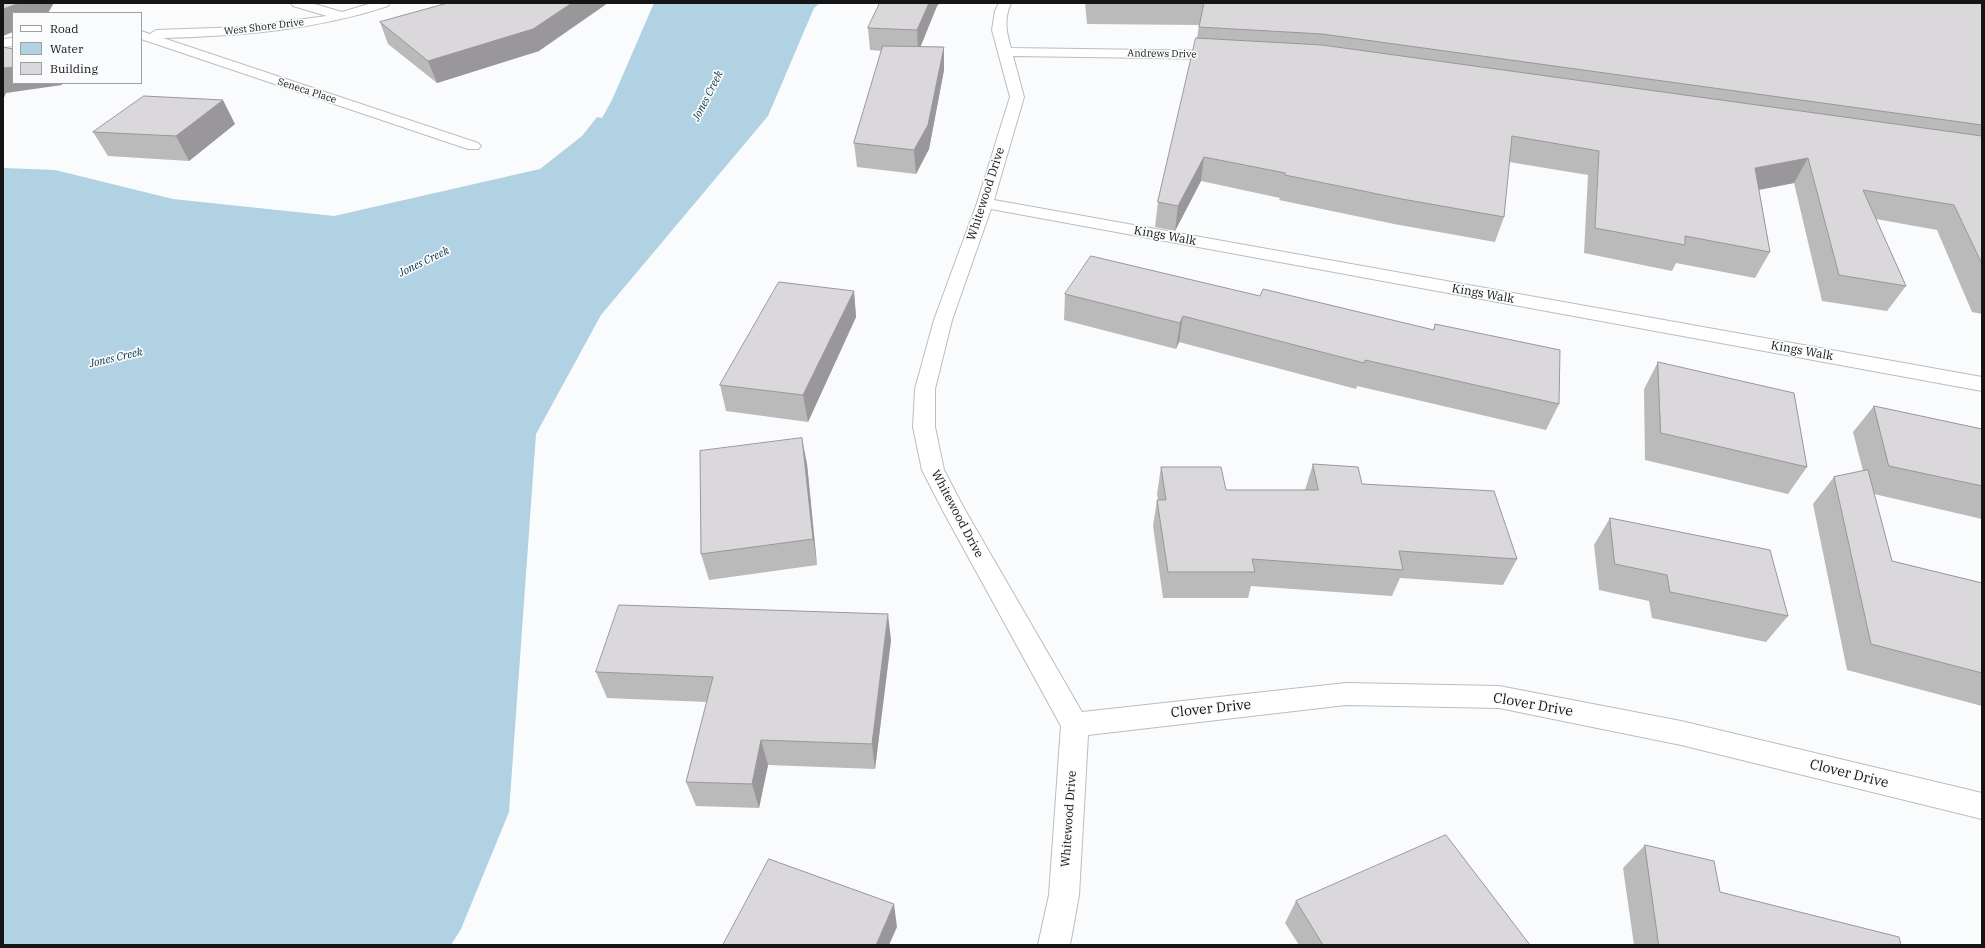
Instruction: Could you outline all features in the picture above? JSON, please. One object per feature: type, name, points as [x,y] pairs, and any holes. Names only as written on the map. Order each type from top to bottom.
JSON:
[{"type":"street","points":[[297,3],[342,17]]},
{"type":"street","name":"West Shore Drive","points":[[142,35],[221,33],[273,28],[342,17],[384,3]]},
{"type":"street","name":"Whitewood Drive","points":[[1005,3],[1001,11],[999,30],[1017,97],[985,203],[943,320],[925,389],[924,427],[933,470],[954,512],[1075,725],[1064,895],[1054,945]]},
{"type":"street","name":"Seneca Place","points":[[142,35],[473,146]]},
{"type":"street","name":"Andrews Drive","points":[[1006,52],[1233,55]]},
{"type":"street","name":"Kings Walk","points":[[985,203],[1982,384]]},
{"type":"street","name":"Clover Drive","points":[[1075,725],[1346,694],[1499,697],[1681,733],[1982,806]]},
{"type":"water","name":"Jones Creek","points":[[654,3],[820,3],[814,8],[768,116],[601,315],[536,434],[509,812],[461,929],[451,945],[3,945],[3,168],[55,170],[173,199],[334,216],[540,169],[582,136],[597,117],[602,118],[612,100]]},
{"type":"building","points":[[3,3],[20,3],[3,9]]},
{"type":"building","points":[[448,3],[572,3],[533,29],[428,61],[380,22]]},
{"type":"building","points":[[880,3],[929,3],[917,30],[868,28]]},
{"type":"building","points":[[1204,3],[1982,3],[1982,125],[1322,34],[1199,27]]},
{"type":"building","points":[[1196,38],[1322,45],[1982,136],[1982,264],[1954,205],[1863,190],[1906,286],[1839,275],[1808,158],[1755,168],[1770,252],[1685,236],[1685,245],[1595,228],[1599,151],[1512,136],[1504,217],[1402,199],[1204,157],[1178,206],[1158,202]]},
{"type":"building","points":[[883,46],[944,47],[928,125],[914,150],[854,143]]},
{"type":"building","points":[[3,47],[12,49],[12,67],[3,68]]},
{"type":"building","points":[[144,96],[223,100],[176,136],[93,132]]},
{"type":"building","points":[[1091,256],[1260,296],[1263,289],[1434,330],[1435,324],[1560,350],[1559,404],[1365,360],[1364,363],[1183,316],[1180,323],[1065,294]]},
{"type":"building","points":[[779,282],[854,291],[803,395],[720,385]]},
{"type":"building","points":[[1658,362],[1794,393],[1807,467],[1661,433]]},
{"type":"building","points":[[1874,406],[1982,429],[1982,486],[1889,466]]},
{"type":"building","points":[[802,438],[813,539],[701,554],[700,451]]},
{"type":"building","points":[[1313,464],[1358,467],[1362,484],[1494,491],[1517,559],[1399,551],[1403,570],[1252,559],[1255,572],[1168,572],[1157,500],[1166,500],[1161,467],[1221,467],[1226,490],[1318,490]]},
{"type":"building","points":[[1868,470],[1892,561],[1982,583],[1982,673],[1871,644],[1834,477]]},
{"type":"building","points":[[1610,518],[1770,550],[1788,616],[1670,592],[1667,575],[1615,564]]},
{"type":"building","points":[[619,605],[888,614],[872,744],[761,740],[752,784],[686,782],[713,677],[596,672]]},
{"type":"building","points":[[1446,835],[1530,945],[1323,945],[1296,901]]},
{"type":"building","points":[[1645,845],[1714,861],[1720,892],[1899,937],[1901,945],[1659,945]]},
{"type":"building","points":[[769,859],[894,904],[876,945],[723,945]]}]
